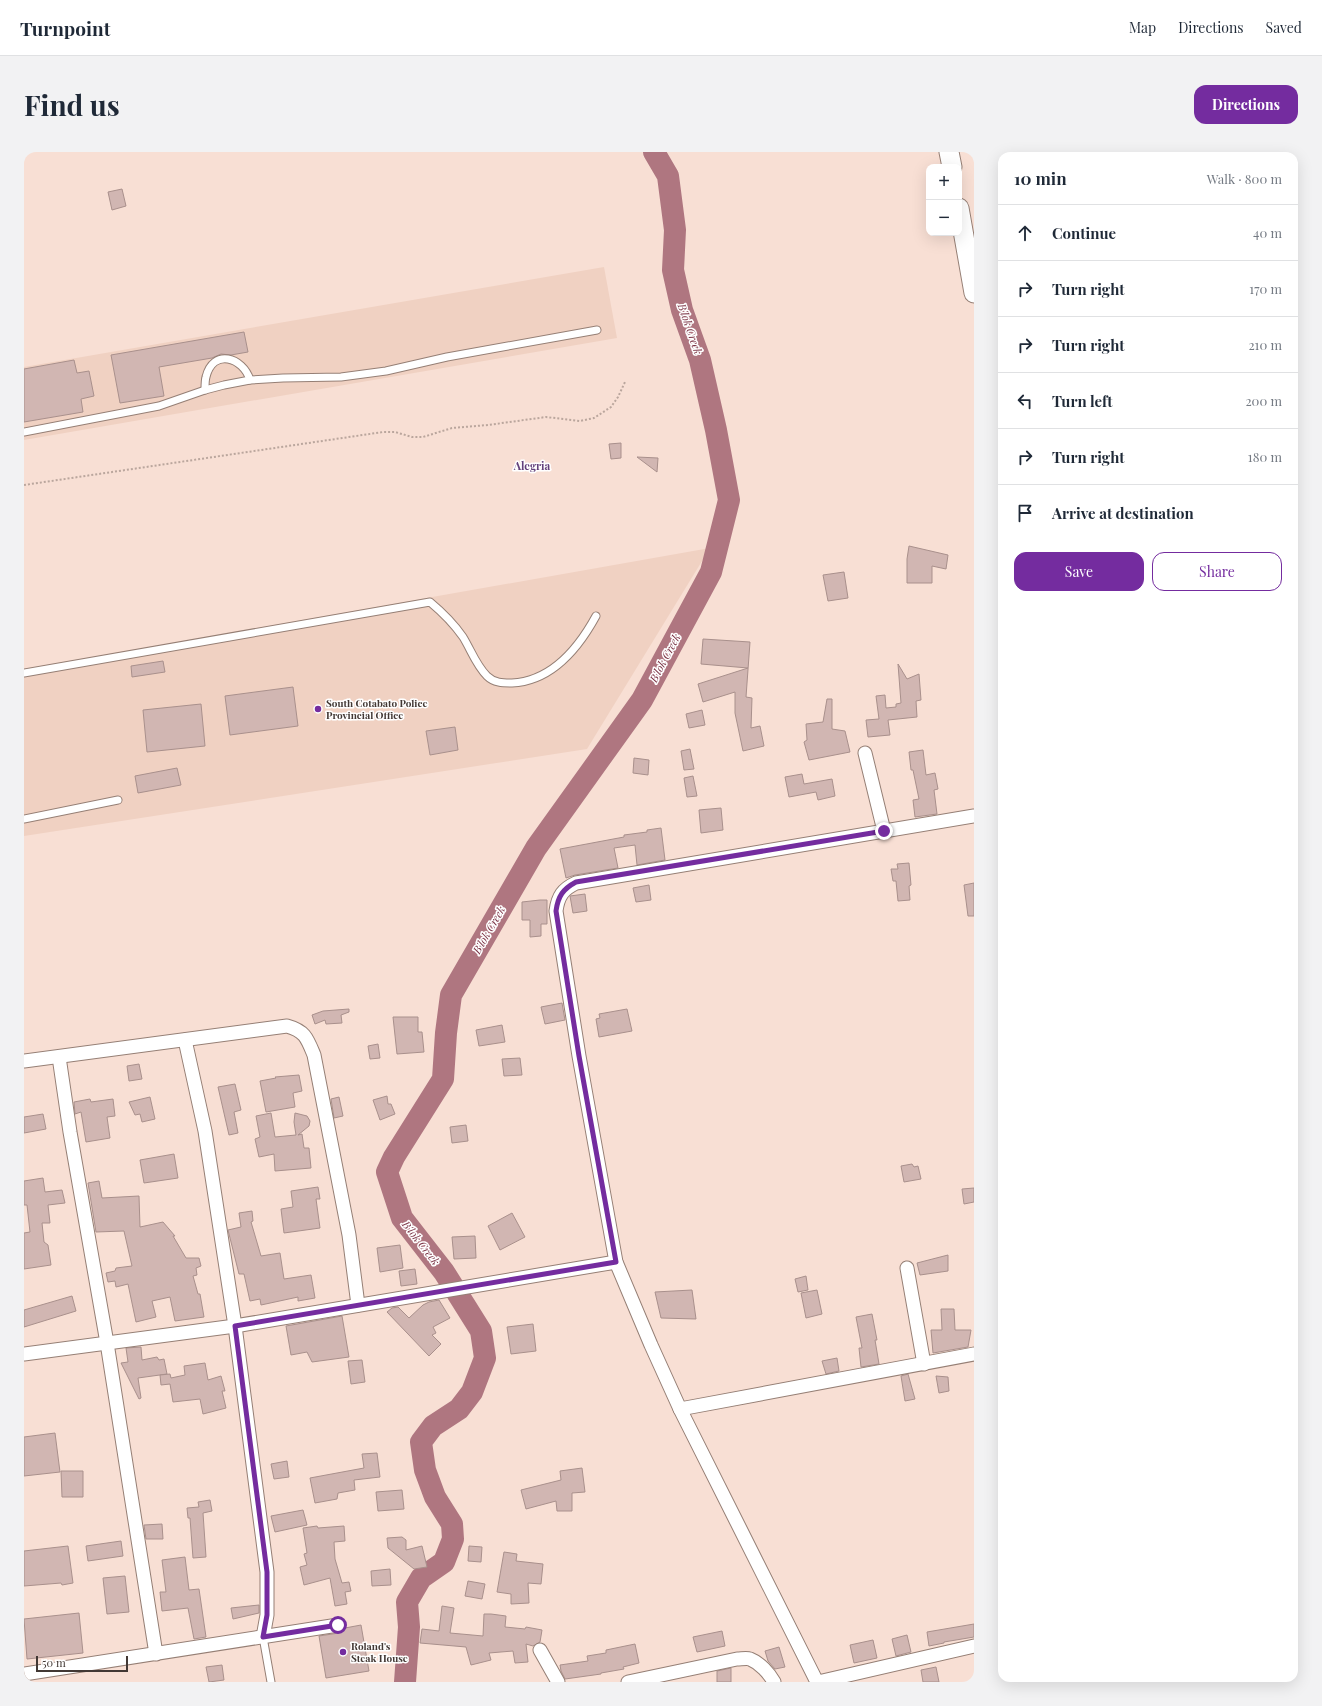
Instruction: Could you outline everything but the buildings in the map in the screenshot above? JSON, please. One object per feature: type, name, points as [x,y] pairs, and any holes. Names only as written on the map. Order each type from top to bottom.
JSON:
[{"type":"street","points":[[949,152],[951,164]]},
{"type":"street","points":[[962,225],[974,293]]},
{"type":"street","points":[[865,753],[884,831]]},
{"type":"street","points":[[974,816],[576,882],[561,893],[556,911],[579,1056],[616,1262],[680,1409],[817,1682],[974,1646]]},
{"type":"street","points":[[24,1061],[287,1026],[301,1032],[308,1039],[314,1055],[347,1228],[358,1305]]},
{"type":"street","points":[[185,1040],[205,1131],[235,1326],[267,1572],[268,1607],[263,1637]]},
{"type":"street","points":[[59,1057],[71,1139],[107,1343],[156,1654]]},
{"type":"street","points":[[24,1354],[235,1326],[616,1262]]},
{"type":"street","points":[[908,1268],[924,1364]]},
{"type":"street","points":[[680,1409],[974,1354]]},
{"type":"street","points":[[24,1674],[338,1625]]},
{"type":"street","points":[[540,1650],[558,1682]]},
{"type":"street","points":[[628,1682],[737,1659],[750,1659],[757,1663],[770,1674],[774,1682]]},
{"type":"lane","points":[[24,432],[159,406],[205,390],[250,380],[341,377],[386,371],[454,355],[597,330]]},
{"type":"lane","points":[[205,390],[206,377],[210,367],[216,361],[224,358],[234,360],[243,366],[248,372],[250,380]]},
{"type":"lane","points":[[24,674],[430,602],[440,610],[458,631],[480,669],[488,678],[498,683],[518,682],[538,678],[569,656],[578,645],[596,616]]},
{"type":"lane","points":[[24,819],[118,800]]},
{"type":"lane","points":[[263,1637],[271,1682]]},
{"type":"path","points":[[24,485],[383,432],[395,432],[412,437],[423,437],[452,428],[488,425],[546,417],[580,421],[594,418],[604,413],[611,407],[626,382]]},
{"type":"shaded area","points":[[604,267],[617,338],[24,440],[24,367]]},
{"type":"shaded area","name":"South Cotabato Police Provincial Office","points":[[710,548],[587,749],[24,836],[24,669]]},
{"type":"waterway","name":"B'lok Creek","points":[[405,1682],[409,1627],[407,1602],[421,1578],[444,1562],[453,1539],[452,1524],[435,1497],[425,1470],[421,1442],[433,1426],[459,1409],[472,1392],[485,1358],[481,1331],[444,1272],[402,1218],[387,1172],[394,1157],[443,1079],[446,1033],[451,995],[536,848],[642,700],[711,572],[729,500],[716,430],[700,360],[682,310],[673,270],[675,230],[668,176],[654,152]]},
{"type":"place","name":"South Cotabato Police Provincial Office","points":[[318,709]]},
{"type":"place","name":"Roland's Steak House","points":[[343,1652]]},
{"type":"district","name":"Alegria","points":[[532,466]]},
{"type":"route","points":[[338,1625],[263,1637],[268,1599],[267,1572],[235,1326],[616,1262],[597,1162],[556,911],[561,893],[576,882],[884,831]]}]
